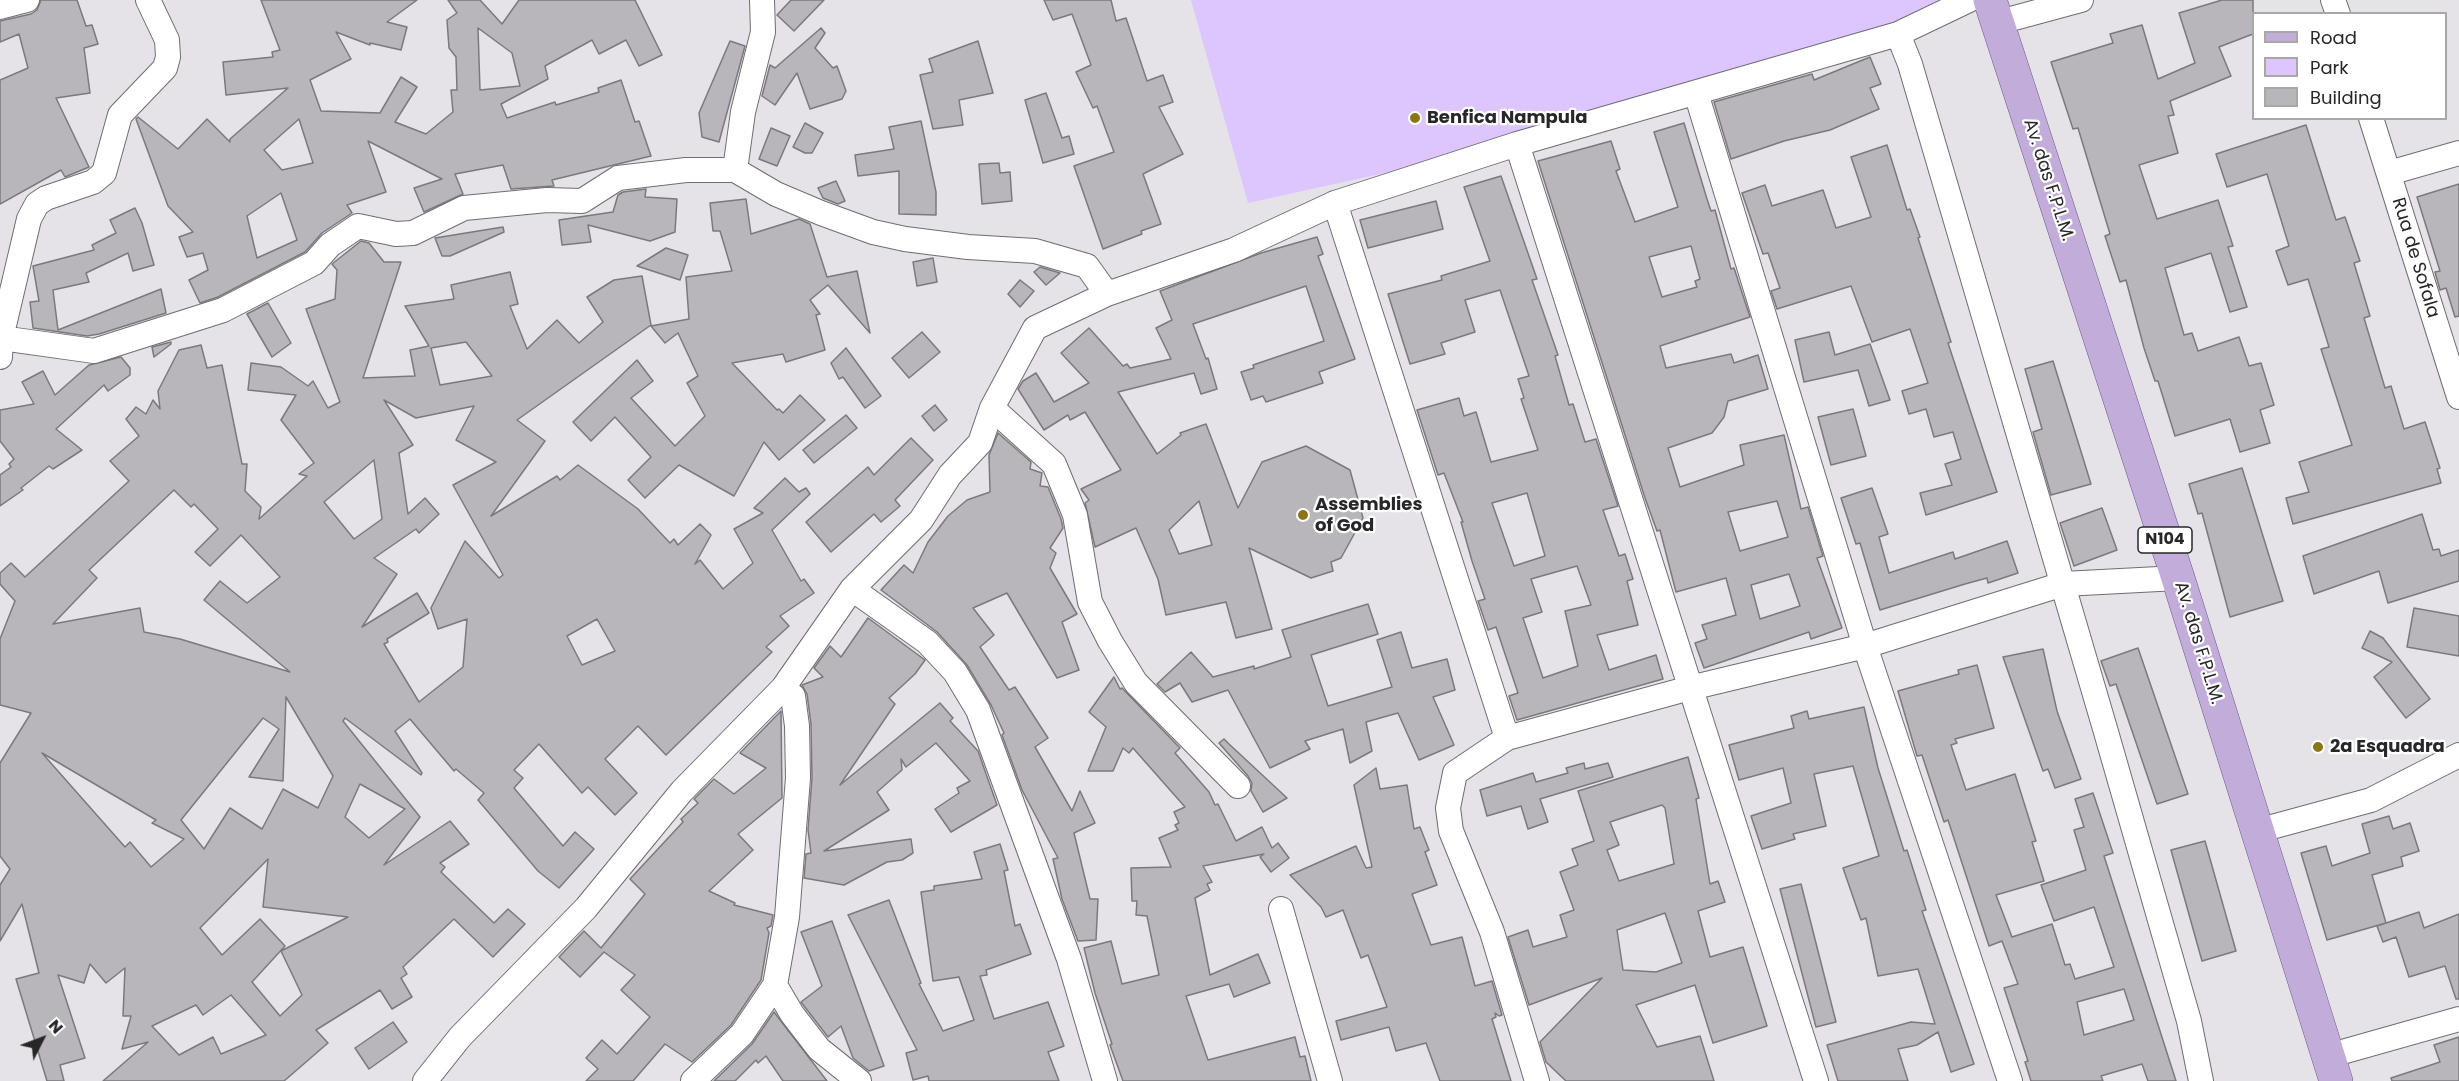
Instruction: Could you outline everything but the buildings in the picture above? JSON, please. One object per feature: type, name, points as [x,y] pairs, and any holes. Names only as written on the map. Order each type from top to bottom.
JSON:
[{"type":"main road","name":"Av. das F.P.L.M.","points":[[1993,12],[2178,578],[2332,1069]]},
{"type":"street","points":[[0,7],[27,0]]},
{"type":"street","points":[[148,0],[167,40],[168,57],[165,68],[120,115],[104,173],[93,182],[46,198],[37,204],[29,219],[1,348],[94,351],[222,310],[314,263],[330,245],[358,226],[396,234],[413,233],[464,208],[547,200],[582,201],[618,178],[686,170],[735,170],[776,194],[873,231],[905,239],[968,247],[1035,251],[1087,266],[1107,294]]},
{"type":"street","points":[[735,170],[743,112],[763,32],[762,0]]},
{"type":"street","points":[[425,1081],[460,1037],[586,908],[682,791],[783,688],[852,589],[921,520],[950,475],[980,443],[992,408],[1035,328],[1107,294],[1234,250],[1335,202],[1517,144],[1898,34],[1969,0]]},
{"type":"street","points":[[1993,12],[2081,0]]},
{"type":"street","points":[[1898,34],[1910,64],[2063,584],[2189,1021],[2201,1081]]},
{"type":"street","points":[[1696,93],[1865,646],[2010,1081]]},
{"type":"street","name":"Rua de Sofala","points":[[2372,120],[2459,398]]},
{"type":"street","points":[[1517,144],[1816,1081]]},
{"type":"street","points":[[2389,173],[2459,153]]},
{"type":"street","points":[[1335,202],[1507,738]]},
{"type":"street","points":[[992,408],[1054,464],[1075,515],[1090,602],[1136,683],[1238,786]]},
{"type":"street","points":[[1537,1081],[1492,932],[1451,831],[1448,808],[1455,773],[1507,738],[1690,688],[1865,646],[2063,584],[2178,578]]},
{"type":"street","points":[[852,589],[927,642],[955,672],[978,710],[1069,959],[1106,1081]]},
{"type":"street","points":[[693,1081],[742,1034],[775,985],[787,916],[798,778],[793,696],[783,688]]},
{"type":"street","points":[[2257,831],[2371,800],[2459,755]]},
{"type":"street","points":[[1281,909],[1330,1081]]},
{"type":"street","points":[[775,985],[792,1014],[819,1049],[859,1081]]},
{"type":"street","points":[[2332,1069],[2459,1019]]},
{"type":"green space","name":"Benfica Nampula","points":[[1191,0],[1940,0],[1898,34],[1517,144],[1248,203]]},
{"type":"place","name":"Benfica Nampula","points":[[1415,118]]},
{"type":"place","name":"Assemblies of God","points":[[1303,515]]},
{"type":"place","name":"2a Esquadra","points":[[2318,747]]}]
